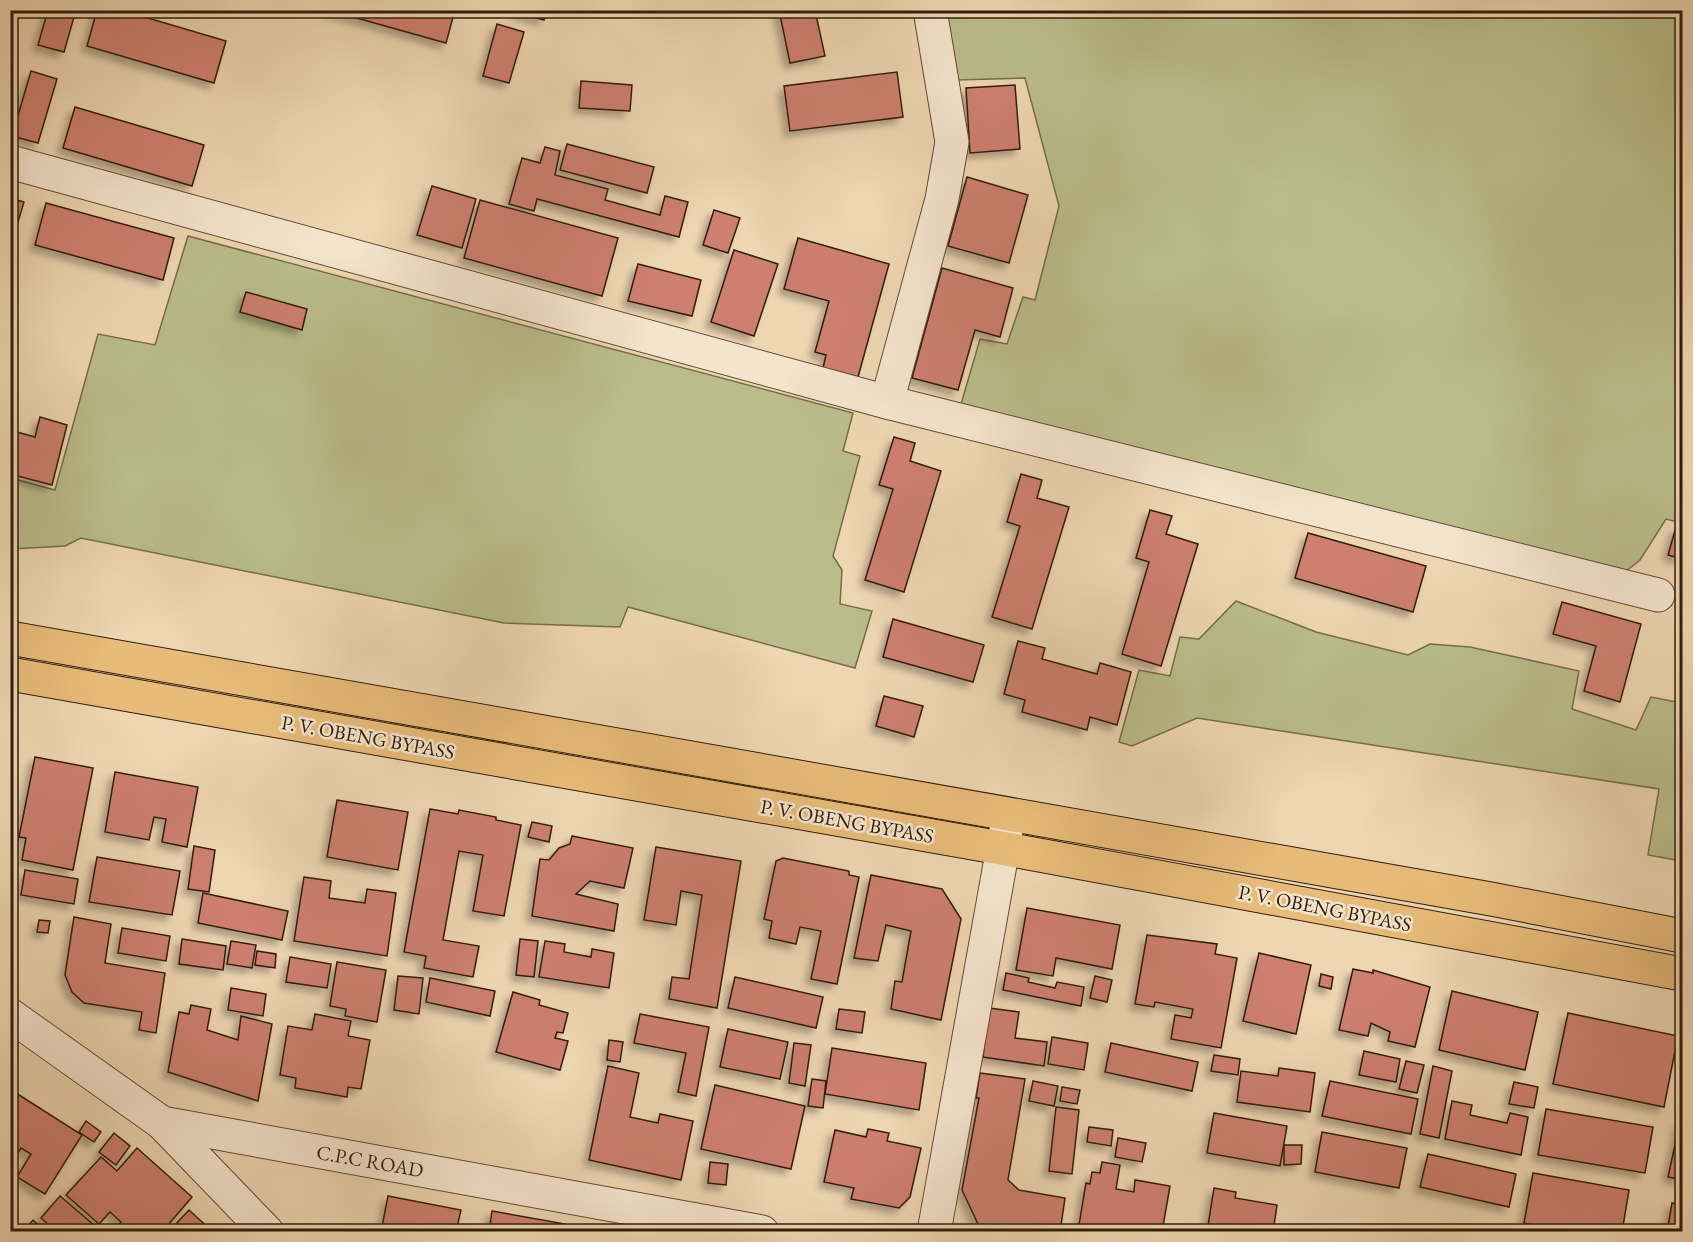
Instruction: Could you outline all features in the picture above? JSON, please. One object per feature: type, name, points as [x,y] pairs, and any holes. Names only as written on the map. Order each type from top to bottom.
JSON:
[{"type":"highway","name":"P. V. OBENG BYPASS","points":[[10,638],[1491,899],[1683,936]]},
{"type":"highway","name":"P. V. OBENG BYPASS","points":[[10,674],[1001,848],[1683,974]]},
{"type":"street","points":[[887,402],[942,200],[951,142],[930,10]]},
{"type":"street","points":[[10,162],[887,402],[1658,596]]},
{"type":"street","points":[[934,1232],[1001,848],[1009,815]]},
{"type":"street","name":"C.P.C ROAD","points":[[10,1015],[162,1123],[762,1232]]},
{"type":"street","points":[[162,1123],[267,1232]]},
{"type":"green space","points":[[943,11],[1682,11],[1682,523],[1666,519],[1640,560],[1616,579],[959,411],[980,339],[1007,344],[1023,297],[1035,300],[1059,206],[1025,78],[957,80]]},
{"type":"green space","points":[[188,236],[853,413],[843,451],[860,456],[833,556],[842,570],[840,604],[872,611],[855,668],[628,607],[620,627],[504,623],[81,538],[65,546],[11,549],[11,478],[55,490],[98,334],[155,345]]},
{"type":"green space","points":[[1236,601],[1316,632],[1408,655],[1430,644],[1470,647],[1579,671],[1572,709],[1636,730],[1651,697],[1682,703],[1682,861],[1648,855],[1659,789],[1197,718],[1132,746],[1119,742],[1139,670],[1170,676],[1180,637],[1199,639]]},
{"type":"building","points":[[48,10],[76,10],[64,52],[38,45]]},
{"type":"building","points":[[97,10],[121,10],[226,41],[214,83],[87,46]]},
{"type":"building","points":[[328,10],[455,10],[446,43]]},
{"type":"building","points":[[508,10],[546,10],[544,20]]},
{"type":"building","points":[[779,10],[815,10],[825,56],[790,63]]},
{"type":"building","points":[[497,24],[524,32],[509,83],[483,76]]},
{"type":"building","points":[[31,71],[57,79],[38,143],[12,136]]},
{"type":"building","points":[[897,72],[903,117],[790,131],[784,86]]},
{"type":"building","points":[[581,81],[632,85],[630,111],[579,108]]},
{"type":"building","points":[[1015,85],[1020,149],[970,153],[966,88]]},
{"type":"building","points":[[75,107],[204,145],[192,186],[63,148]]},
{"type":"building","points":[[567,144],[654,167],[647,193],[560,170]]},
{"type":"building","points":[[545,147],[560,151],[555,175],[608,189],[605,200],[660,215],[665,196],[688,202],[679,237],[537,199],[534,211],[509,204],[522,158],[540,163]]},
{"type":"building","points":[[967,177],[1028,195],[1009,263],[948,246]]},
{"type":"building","points":[[432,186],[476,199],[462,248],[417,235]]},
{"type":"building","points":[[10,198],[24,202],[10,248]]},
{"type":"building","points":[[480,200],[618,238],[602,296],[464,258]]},
{"type":"building","points":[[46,203],[174,238],[163,280],[35,245]]},
{"type":"building","points":[[714,210],[740,218],[728,253],[703,245]]},
{"type":"building","points":[[798,238],[889,264],[858,377],[823,368],[826,355],[815,352],[829,301],[784,289]]},
{"type":"building","points":[[734,250],[778,264],[754,336],[711,322]]},
{"type":"building","points":[[638,264],[701,280],[692,316],[628,301]]},
{"type":"building","points":[[942,268],[1013,288],[1000,337],[975,330],[958,390],[912,378]]},
{"type":"building","points":[[246,292],[307,309],[302,330],[240,312]]},
{"type":"building","points":[[40,417],[67,425],[52,485],[10,474],[10,430],[35,437]]},
{"type":"building","points":[[894,437],[915,443],[910,461],[941,471],[904,592],[865,580],[893,489],[879,485]]},
{"type":"building","points":[[1021,474],[1042,480],[1037,498],[1069,507],[1032,629],[992,617],[1020,526],[1007,522]]},
{"type":"building","points":[[1150,510],[1172,516],[1166,534],[1198,544],[1161,666],[1122,654],[1149,562],[1136,558]]},
{"type":"building","points":[[1676,527],[1682,529],[1682,559],[1668,555]]},
{"type":"building","points":[[1308,533],[1426,566],[1413,612],[1295,578]]},
{"type":"building","points":[[1562,602],[1641,624],[1620,702],[1584,691],[1596,646],[1553,634]]},
{"type":"building","points":[[893,619],[984,645],[973,682],[883,657]]},
{"type":"building","points":[[1018,641],[1045,648],[1042,659],[1097,674],[1100,663],[1131,672],[1117,725],[1090,717],[1087,730],[1022,712],[1025,700],[1004,694]]},
{"type":"building","points":[[884,696],[923,706],[914,737],[876,726]]},
{"type":"building","points":[[35,757],[93,768],[73,870],[22,860],[26,838],[19,837]]},
{"type":"building","points":[[115,772],[198,787],[187,847],[162,842],[166,819],[154,817],[149,840],[105,832]]},
{"type":"building","points":[[337,800],[408,812],[398,870],[327,857]]},
{"type":"building","points":[[430,809],[458,814],[459,810],[496,817],[496,820],[521,825],[504,916],[473,911],[483,855],[459,851],[443,940],[479,946],[473,977],[424,968],[426,956],[404,952]]},
{"type":"building","points":[[532,822],[552,826],[549,842],[528,837]]},
{"type":"building","points":[[572,836],[633,848],[624,888],[590,881],[576,894],[618,904],[614,931],[532,916],[540,859],[549,860],[559,848],[570,844]]},
{"type":"building","points":[[10,837],[18,838],[14,861],[10,861]]},
{"type":"building","points":[[194,846],[215,850],[209,892],[188,889]]},
{"type":"building","points":[[656,847],[741,861],[717,1008],[669,999],[672,977],[689,979],[702,895],[681,891],[676,925],[644,920]]},
{"type":"building","points":[[97,857],[180,871],[172,915],[89,902]]},
{"type":"building","points":[[783,858],[849,871],[849,875],[859,877],[837,984],[811,979],[821,931],[800,927],[796,944],[769,938],[772,921],[764,919],[776,861]]},
{"type":"building","points":[[25,870],[78,879],[74,904],[21,895]]},
{"type":"building","points":[[871,875],[942,889],[961,919],[941,1020],[891,1009],[895,981],[902,982],[911,931],[886,925],[878,961],[854,958]]},
{"type":"building","points":[[304,877],[331,881],[329,898],[365,903],[367,889],[396,893],[387,956],[294,941]]},
{"type":"building","points":[[203,893],[288,911],[282,940],[198,923]]},
{"type":"building","points":[[1027,908],[1120,925],[1112,969],[1056,958],[1053,976],[1016,970]]},
{"type":"building","points":[[74,917],[111,924],[105,963],[165,973],[156,1033],[139,1030],[142,1012],[84,1003],[72,992],[65,975]]},
{"type":"building","points":[[39,920],[50,921],[48,933],[37,932]]},
{"type":"building","points":[[122,928],[170,936],[166,961],[118,953]]},
{"type":"building","points":[[1147,935],[1217,944],[1215,954],[1237,958],[1221,1048],[1171,1039],[1175,1015],[1191,1018],[1193,1009],[1155,1002],[1154,1007],[1135,1004]]},
{"type":"building","points":[[182,939],[226,946],[223,970],[179,964]]},
{"type":"building","points":[[520,939],[538,941],[534,977],[516,975]]},
{"type":"building","points":[[231,941],[256,945],[252,968],[227,964]]},
{"type":"building","points":[[545,941],[565,944],[564,952],[591,957],[592,949],[614,953],[609,988],[539,977]]},
{"type":"building","points":[[257,951],[276,954],[275,968],[255,965]]},
{"type":"building","points":[[1259,953],[1311,965],[1296,1034],[1243,1021]]},
{"type":"building","points":[[290,957],[331,964],[327,988],[286,982]]},
{"type":"building","points":[[337,962],[386,970],[377,1022],[345,1016],[346,1009],[330,1006]]},
{"type":"building","points":[[1353,969],[1373,973],[1373,970],[1430,987],[1415,1047],[1388,1041],[1390,1032],[1371,1023],[1368,1036],[1339,1030]]},
{"type":"building","points":[[1006,973],[1029,978],[1028,982],[1055,988],[1057,982],[1084,987],[1081,1006],[1003,990]]},
{"type":"building","points":[[1321,974],[1333,977],[1331,989],[1319,986]]},
{"type":"building","points":[[398,976],[423,978],[419,1014],[394,1010]]},
{"type":"building","points":[[1095,976],[1112,980],[1107,1002],[1090,998]]},
{"type":"building","points":[[735,977],[823,997],[816,1028],[728,1008]]},
{"type":"building","points":[[430,978],[495,991],[490,1016],[426,1002]]},
{"type":"building","points":[[231,988],[266,994],[263,1016],[228,1010]]},
{"type":"building","points":[[1452,991],[1538,1012],[1525,1070],[1439,1050]]},
{"type":"building","points":[[513,992],[540,1000],[539,1005],[568,1013],[563,1033],[557,1032],[555,1038],[568,1041],[560,1070],[496,1052]]},
{"type":"building","points":[[191,1005],[211,1009],[207,1030],[238,1040],[241,1016],[272,1024],[258,1101],[168,1072],[179,1012],[189,1014]]},
{"type":"building","points":[[989,1008],[1019,1012],[1015,1038],[1047,1042],[1044,1066],[983,1057]]},
{"type":"building","points":[[839,1009],[865,1012],[862,1033],[836,1029]]},
{"type":"building","points":[[1568,1013],[1678,1036],[1664,1107],[1553,1084]]},
{"type":"building","points":[[315,1014],[351,1021],[348,1036],[370,1040],[361,1089],[348,1087],[347,1097],[295,1088],[296,1078],[280,1075],[288,1026],[312,1030]]},
{"type":"building","points":[[640,1014],[709,1027],[696,1096],[678,1092],[686,1053],[634,1043]]},
{"type":"building","points":[[728,1029],[788,1042],[780,1079],[720,1067]]},
{"type":"building","points":[[1052,1037],[1088,1043],[1084,1070],[1048,1064]]},
{"type":"building","points":[[609,1040],[623,1042],[620,1062],[607,1060]]},
{"type":"building","points":[[794,1043],[811,1045],[805,1086],[789,1083]]},
{"type":"building","points":[[1111,1043],[1198,1062],[1192,1091],[1105,1072]]},
{"type":"building","points":[[832,1048],[926,1063],[919,1110],[825,1094]]},
{"type":"building","points":[[1364,1051],[1400,1059],[1396,1082],[1359,1075]]},
{"type":"building","points":[[1214,1055],[1240,1059],[1238,1075],[1211,1071]]},
{"type":"building","points":[[1406,1061],[1424,1065],[1417,1093],[1399,1089]]},
{"type":"building","points":[[608,1066],[639,1073],[630,1117],[658,1123],[660,1114],[693,1121],[681,1180],[589,1160]]},
{"type":"building","points":[[1433,1066],[1452,1071],[1439,1138],[1420,1134]]},
{"type":"building","points":[[1279,1068],[1315,1073],[1310,1112],[1237,1102],[1241,1071],[1278,1076]]},
{"type":"building","points":[[980,1073],[1025,1079],[1008,1180],[1019,1190],[1065,1198],[1060,1232],[1006,1232],[979,1226],[962,1190],[979,1098],[976,1098]]},
{"type":"building","points":[[812,1079],[826,1081],[823,1108],[808,1106]]},
{"type":"building","points":[[1033,1081],[1058,1086],[1054,1106],[1029,1101]]},
{"type":"building","points":[[1330,1081],[1418,1099],[1411,1134],[1322,1116]]},
{"type":"building","points":[[1514,1082],[1538,1087],[1534,1108],[1509,1104]]},
{"type":"building","points":[[715,1085],[805,1106],[791,1169],[701,1149]]},
{"type":"building","points":[[1062,1087],[1080,1090],[1077,1104],[1060,1101]]},
{"type":"building","points":[[16,1093],[82,1135],[45,1194],[17,1177],[31,1154],[21,1148],[16,1156],[10,1152],[10,1102]]},
{"type":"building","points":[[1452,1101],[1472,1105],[1470,1115],[1507,1123],[1510,1113],[1528,1117],[1521,1155],[1445,1139]]},
{"type":"building","points":[[1056,1107],[1079,1110],[1072,1174],[1049,1171]]},
{"type":"building","points":[[1546,1109],[1653,1127],[1645,1173],[1538,1155]]},
{"type":"building","points":[[1214,1113],[1287,1126],[1280,1166],[1207,1153]]},
{"type":"building","points":[[86,1121],[101,1132],[94,1142],[79,1132]]},
{"type":"building","points":[[1680,1122],[1682,1123],[1682,1180],[1668,1177]]},
{"type":"building","points":[[1089,1127],[1113,1130],[1111,1146],[1087,1142]]},
{"type":"building","points":[[868,1129],[889,1133],[887,1141],[921,1148],[910,1197],[899,1208],[851,1199],[854,1188],[824,1182],[835,1130],[866,1137]]},
{"type":"building","points":[[1322,1132],[1407,1148],[1399,1188],[1315,1172]]},
{"type":"building","points":[[114,1133],[130,1146],[116,1165],[99,1152]]},
{"type":"building","points":[[1118,1138],[1146,1143],[1142,1162],[1115,1157]]},
{"type":"building","points":[[1284,1145],[1302,1145],[1301,1164],[1284,1165]]},
{"type":"building","points":[[137,1148],[192,1197],[162,1232],[113,1232],[121,1222],[110,1212],[99,1224],[66,1195],[101,1157],[117,1171]]},
{"type":"building","points":[[1428,1154],[1516,1174],[1509,1207],[1420,1187]]},
{"type":"building","points":[[710,1162],[728,1164],[726,1185],[708,1183]]},
{"type":"building","points":[[1102,1162],[1120,1165],[1116,1189],[1134,1192],[1135,1180],[1170,1186],[1162,1232],[1113,1232],[1079,1225],[1086,1183],[1090,1184],[1092,1172],[1100,1173]]},
{"type":"building","points":[[1533,1173],[1629,1190],[1622,1232],[1531,1232],[1532,1225],[1524,1223]]},
{"type":"building","points":[[1214,1188],[1236,1192],[1235,1198],[1277,1205],[1273,1232],[1207,1232]]},
{"type":"building","points":[[60,1196],[102,1232],[57,1232],[41,1218]]},
{"type":"building","points":[[388,1196],[461,1210],[456,1232],[381,1232]]},
{"type":"building","points":[[1672,1203],[1682,1205],[1682,1232],[1667,1232]]},
{"type":"building","points":[[189,1210],[213,1232],[182,1232],[175,1225]]},
{"type":"building","points":[[492,1211],[565,1224],[563,1232],[489,1232]]},
{"type":"building","points":[[33,1220],[46,1232],[23,1232]]}]
